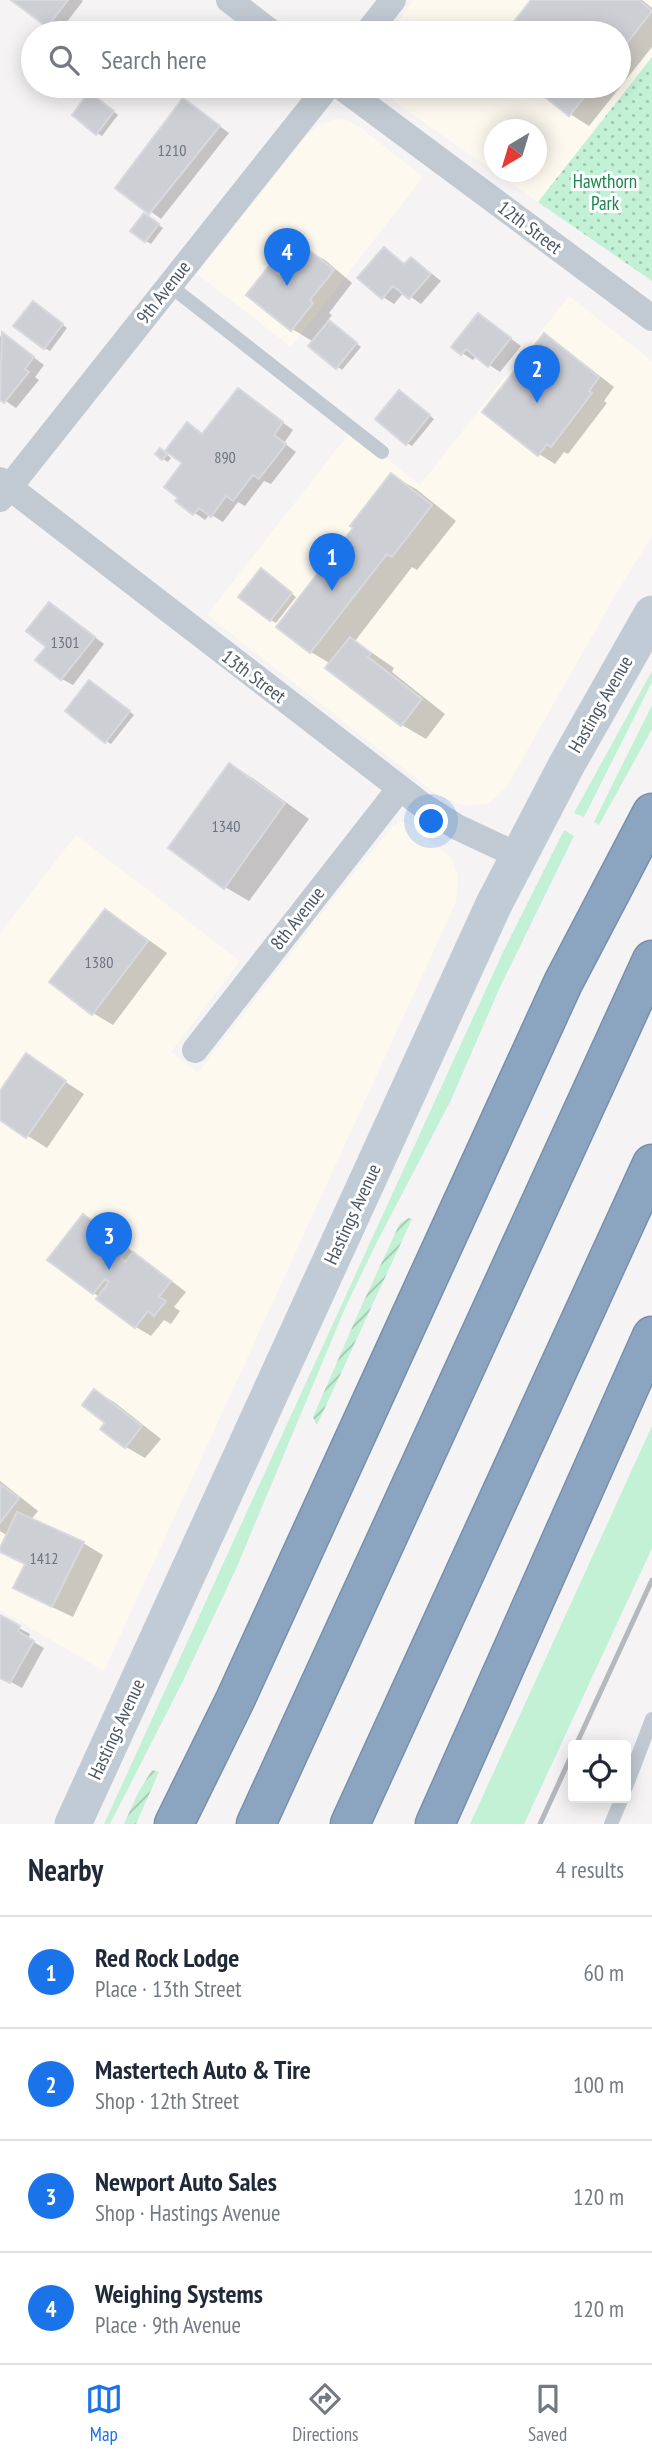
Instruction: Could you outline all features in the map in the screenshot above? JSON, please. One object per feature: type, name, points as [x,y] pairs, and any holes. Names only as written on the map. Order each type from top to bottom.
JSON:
[{"type":"highway","points":[[174,1824],[235,1700],[563,983],[652,813]]},
{"type":"highway","points":[[256,1824],[652,960]]},
{"type":"highway","points":[[350,1824],[652,1164]]},
{"type":"highway","points":[[435,1824],[652,1336]]},
{"type":"street","points":[[229,0],[256,21]]},
{"type":"street","points":[[376,21],[393,0]]},
{"type":"street","name":"9th Avenue","points":[[3,489],[318,98]]},
{"type":"street","name":"12th Street","points":[[356,98],[652,318]]},
{"type":"street","name":"13th Street","points":[[3,489],[400,788],[448,822],[519,856]]},
{"type":"street","name":"Hastings Avenue","points":[[73,1824],[460,978],[567,764],[652,614]]},
{"type":"street","name":"8th Avenue","points":[[195,1049],[400,788]]},
{"type":"lane","points":[[169,285],[382,452]]},
{"type":"lane","points":[[631,1774],[652,1719]]},
{"type":"lane","points":[[611,1824],[620,1803]]},
{"type":"shaded area","points":[[414,0],[652,0],[652,57],[631,84],[631,21],[399,21]]},
{"type":"shaded area","points":[[392,98],[620,98],[538,202],[509,182],[547,182],[547,119],[484,119],[484,164]]},
{"type":"shaded area","points":[[338,119],[360,127],[423,177],[291,347],[197,274],[307,135],[321,123]]},
{"type":"shaded area","points":[[569,296],[652,361],[652,536],[506,788],[489,803],[465,806],[439,796],[207,615],[351,431],[420,485]]},
{"type":"shaded area","points":[[401,821],[409,824],[451,858],[458,876],[456,902],[104,1671],[0,1610],[0,933],[76,835],[240,961],[171,1052],[198,1073],[330,903],[391,828]]},
{"type":"green space","name":"Hawthorn Park","points":[[652,57],[652,281],[538,202],[620,98],[631,98],[631,84]]},
{"type":"green space","points":[[652,671],[652,682],[584,817],[574,813]]},
{"type":"green space","points":[[652,705],[652,729],[599,825],[594,822]]},
{"type":"green space","points":[[564,830],[574,836],[500,987],[451,1100],[346,1306],[236,1569],[184,1679],[110,1824],[104,1824],[504,950]]},
{"type":"green space","points":[[412,1219],[317,1425],[313,1417],[362,1305],[400,1223]]},
{"type":"green space","points":[[652,1426],[652,1548],[647,1559],[524,1824],[470,1824]]},
{"type":"green space","points":[[152,1770],[159,1772],[136,1824],[124,1824],[138,1793]]},
{"type":"building","points":[[11,0],[68,0],[52,21],[39,21]]},
{"type":"building","points":[[531,0],[639,0],[652,11],[631,38],[631,21],[514,21]]},
{"type":"building","points":[[85,98],[97,98],[114,111],[96,135],[72,115]]},
{"type":"building","points":[[183,98],[220,126],[149,214],[115,188]]},
{"type":"building","points":[[546,98],[583,98],[569,116]]},
{"type":"building","points":[[144,213],[159,224],[145,242],[130,231]]},
{"type":"building","points":[[305,247],[334,270],[310,300],[313,303],[291,331],[246,295],[269,266],[281,276]]},
{"type":"building","points":[[384,247],[404,264],[411,257],[431,274],[409,299],[393,286],[382,299],[357,278]]},
{"type":"building","points":[[33,301],[63,324],[44,349],[13,326]]},
{"type":"building","points":[[478,313],[511,338],[488,367],[466,349],[461,355],[451,347]]},
{"type":"building","points":[[329,320],[357,343],[336,369],[308,346]]},
{"type":"building","points":[[2,332],[34,357],[25,369],[29,372],[4,403],[0,400]]},
{"type":"building","points":[[544,333],[599,377],[589,391],[592,393],[551,447],[547,444],[538,456],[482,412]]},
{"type":"building","points":[[238,388],[283,422],[274,435],[286,444],[259,479],[253,475],[233,501],[226,496],[211,517],[199,508],[193,515],[175,501],[178,498],[164,487],[182,463],[165,451],[187,422],[202,434]]},
{"type":"building","points":[[399,390],[430,415],[406,445],[375,419]]},
{"type":"building","points":[[160,448],[167,454],[162,460],[155,454]]},
{"type":"building","points":[[391,473],[432,505],[392,557],[387,554],[310,653],[276,627],[353,528],[350,526]]},
{"type":"building","points":[[261,568],[292,593],[270,621],[238,597]]},
{"type":"building","points":[[49,602],[95,637],[61,680],[35,660],[46,647],[26,631]]},
{"type":"building","points":[[350,637],[371,653],[368,657],[422,699],[401,726],[325,668]]},
{"type":"building","points":[[89,680],[130,711],[105,743],[65,711]]},
{"type":"building","points":[[229,763],[285,803],[224,889],[168,848]]},
{"type":"building","points":[[105,909],[148,941],[92,1015],[49,982]]},
{"type":"building","points":[[26,1053],[66,1081],[26,1138],[0,1120],[0,1091]]},
{"type":"building","points":[[83,1214],[128,1249],[121,1258],[125,1262],[133,1252],[171,1281],[159,1297],[166,1301],[154,1316],[148,1311],[135,1328],[96,1299],[109,1282],[105,1279],[93,1294],[47,1260]]},
{"type":"building","points":[[94,1389],[142,1426],[125,1448],[100,1429],[105,1423],[82,1405]]},
{"type":"building","points":[[0,1484],[19,1498],[0,1523]]},
{"type":"building","points":[[17,1512],[84,1542],[52,1607],[13,1588],[25,1564],[0,1552],[0,1548]]},
{"type":"building","points":[[0,1615],[20,1626],[18,1631],[34,1641],[10,1683],[0,1678]]},
{"type":"railway","points":[[578,1740],[652,1580]]},
{"type":"railway","points":[[540,1824],[568,1763]]},
{"type":"place","name":"Weighing Systems","points":[[287,286]]},
{"type":"place","name":"Mastertech Auto & Tire","points":[[537,403]]},
{"type":"place","name":"Red Rock Lodge","points":[[332,591]]},
{"type":"place","name":"Newport Auto Sales","points":[[109,1270]]}]
